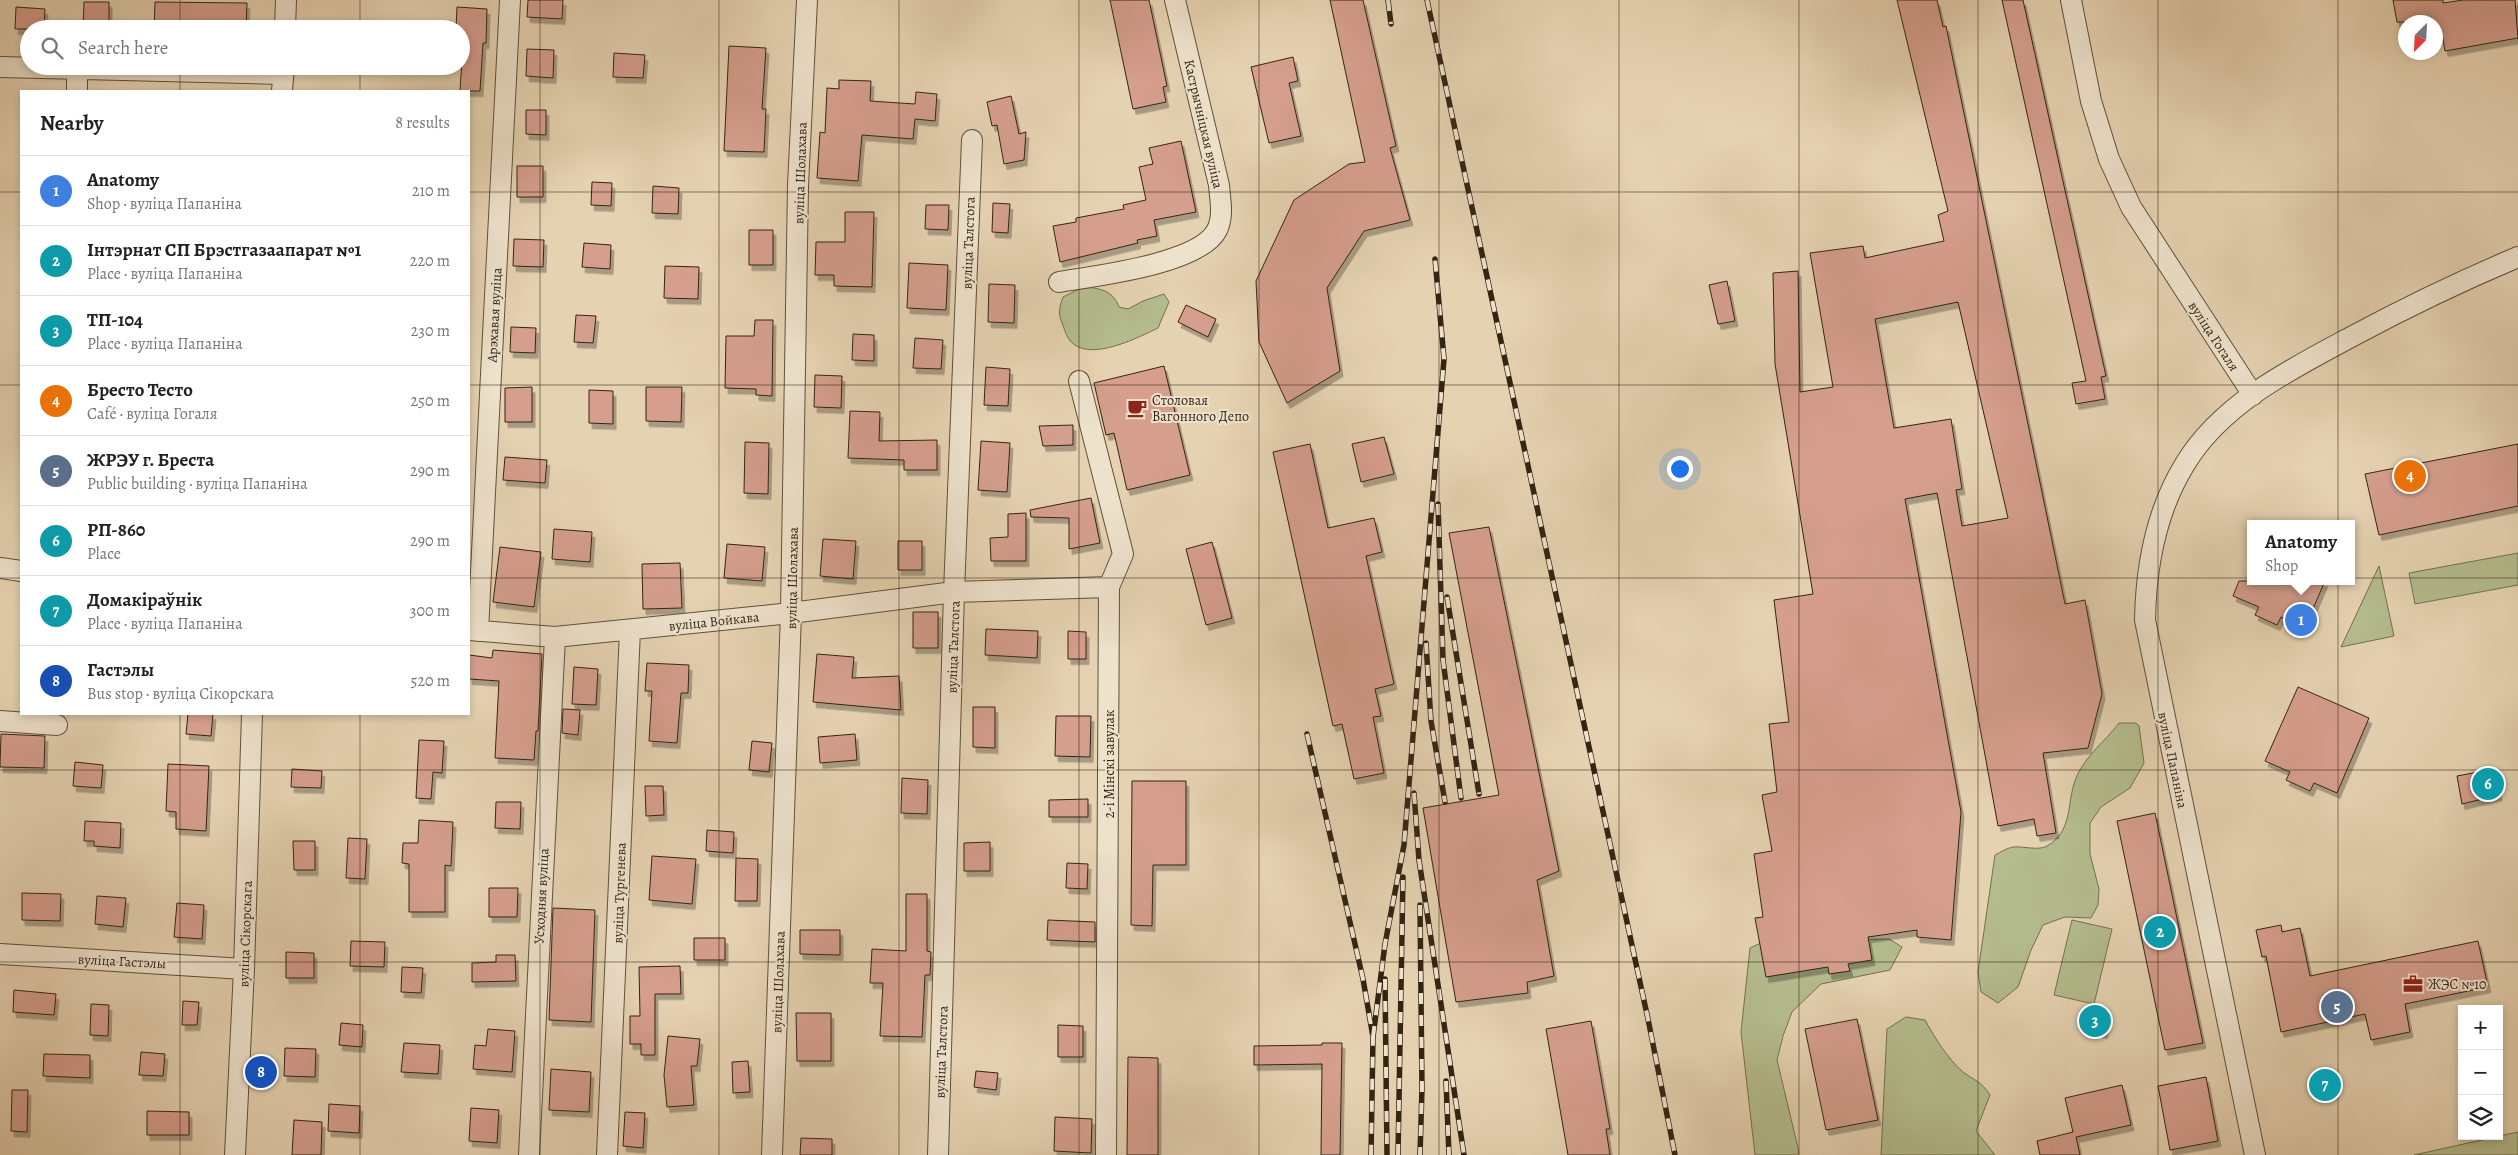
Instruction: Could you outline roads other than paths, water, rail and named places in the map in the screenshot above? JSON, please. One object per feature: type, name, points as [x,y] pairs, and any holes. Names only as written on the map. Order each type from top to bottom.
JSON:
[{"type":"street","points":[[285,20],[286,0]]},
{"type":"street","name":"Арэхавая вуліца","points":[[474,630],[510,0]]},
{"type":"street","name":"вуліца Шолахава","points":[[772,1155],[791,613],[798,186],[807,0]]},
{"type":"street","name":"Кастрычніцкая вуліца","points":[[1059,282],[1167,261],[1206,243],[1217,231],[1221,213],[1219,185],[1175,0]]},
{"type":"street","name":"вуліца Гогаля","points":[[2071,0],[2091,101],[2109,158],[2127,199],[2253,395]]},
{"type":"street","points":[[0,68],[20,68]]},
{"type":"street","points":[[77,75],[77,90]]},
{"type":"street","points":[[232,75],[283,77]]},
{"type":"street","name":"вуліца Талстога","points":[[938,1155],[954,592],[972,140]]},
{"type":"street","points":[[2253,395],[2295,367],[2373,325],[2470,277],[2518,257]]},
{"type":"street","name":"2-і Мінскі завулак","points":[[1079,381],[1123,554],[1109,587],[1106,1155]]},
{"type":"street","name":"вуліца Папаніна","points":[[2253,395],[2219,422],[2185,464],[2164,507],[2152,544],[2146,580],[2145,620],[2255,1155]]},
{"type":"street","points":[[0,568],[20,571]]},
{"type":"street","name":"вуліца Войкава","points":[[474,630],[555,637],[791,613],[954,592],[1109,587]]},
{"type":"street","name":"вуліца Тургенева","points":[[607,1155],[630,630]]},
{"type":"street","name":"Усходняя вуліца","points":[[529,1155],[555,637]]},
{"type":"street","name":"вуліца Сікорскага","points":[[235,1155],[244,969],[252,715]]},
{"type":"street","points":[[0,721],[57,725]]},
{"type":"street","name":"вуліца Гастэлы","points":[[0,954],[244,969]]},
{"type":"railway","points":[[1388,0],[1391,24]]},
{"type":"railway","points":[[1427,0],[1648,1019],[1675,1155]]},
{"type":"railway","points":[[1373,1037],[1385,944],[1404,845],[1444,359],[1435,259]]},
{"type":"railway","points":[[1438,504],[1443,660],[1461,798]]},
{"type":"railway","points":[[1447,597],[1479,794]]},
{"type":"railway","points":[[1426,643],[1431,721],[1445,802]]},
{"type":"railway","points":[[1307,734],[1363,979],[1373,1037],[1371,1155]]},
{"type":"railway","points":[[1414,793],[1419,860],[1464,1155]]},
{"type":"railway","points":[[1398,1155],[1403,877]]},
{"type":"railway","points":[[1420,905],[1422,1088],[1420,1155]]},
{"type":"railway","points":[[1385,979],[1387,1155]]},
{"type":"railway","points":[[1446,1081],[1449,1155]]},
{"type":"place","name":"Столовая Вагонного Депо","points":[[1137,408]]},
{"type":"place","name":"Бресто Тесто","points":[[2410,476]]},
{"type":"place","name":"Anatomy","points":[[2301,620]]},
{"type":"place","name":"РП-860","points":[[2488,784]]},
{"type":"place","name":"Інтэрнат СП Брэстгазаапарат №1","points":[[2160,932]]},
{"type":"place","name":"ЖЭС №10","points":[[2413,984]]},
{"type":"place","name":"ЖРЭУ г. Бреста","points":[[2337,1007]]},
{"type":"place","name":"ТП-104","points":[[2095,1021]]},
{"type":"place","name":"Гастэлы","points":[[261,1072]]},
{"type":"place","name":"Домакіраўнік","points":[[2325,1085]]}]
